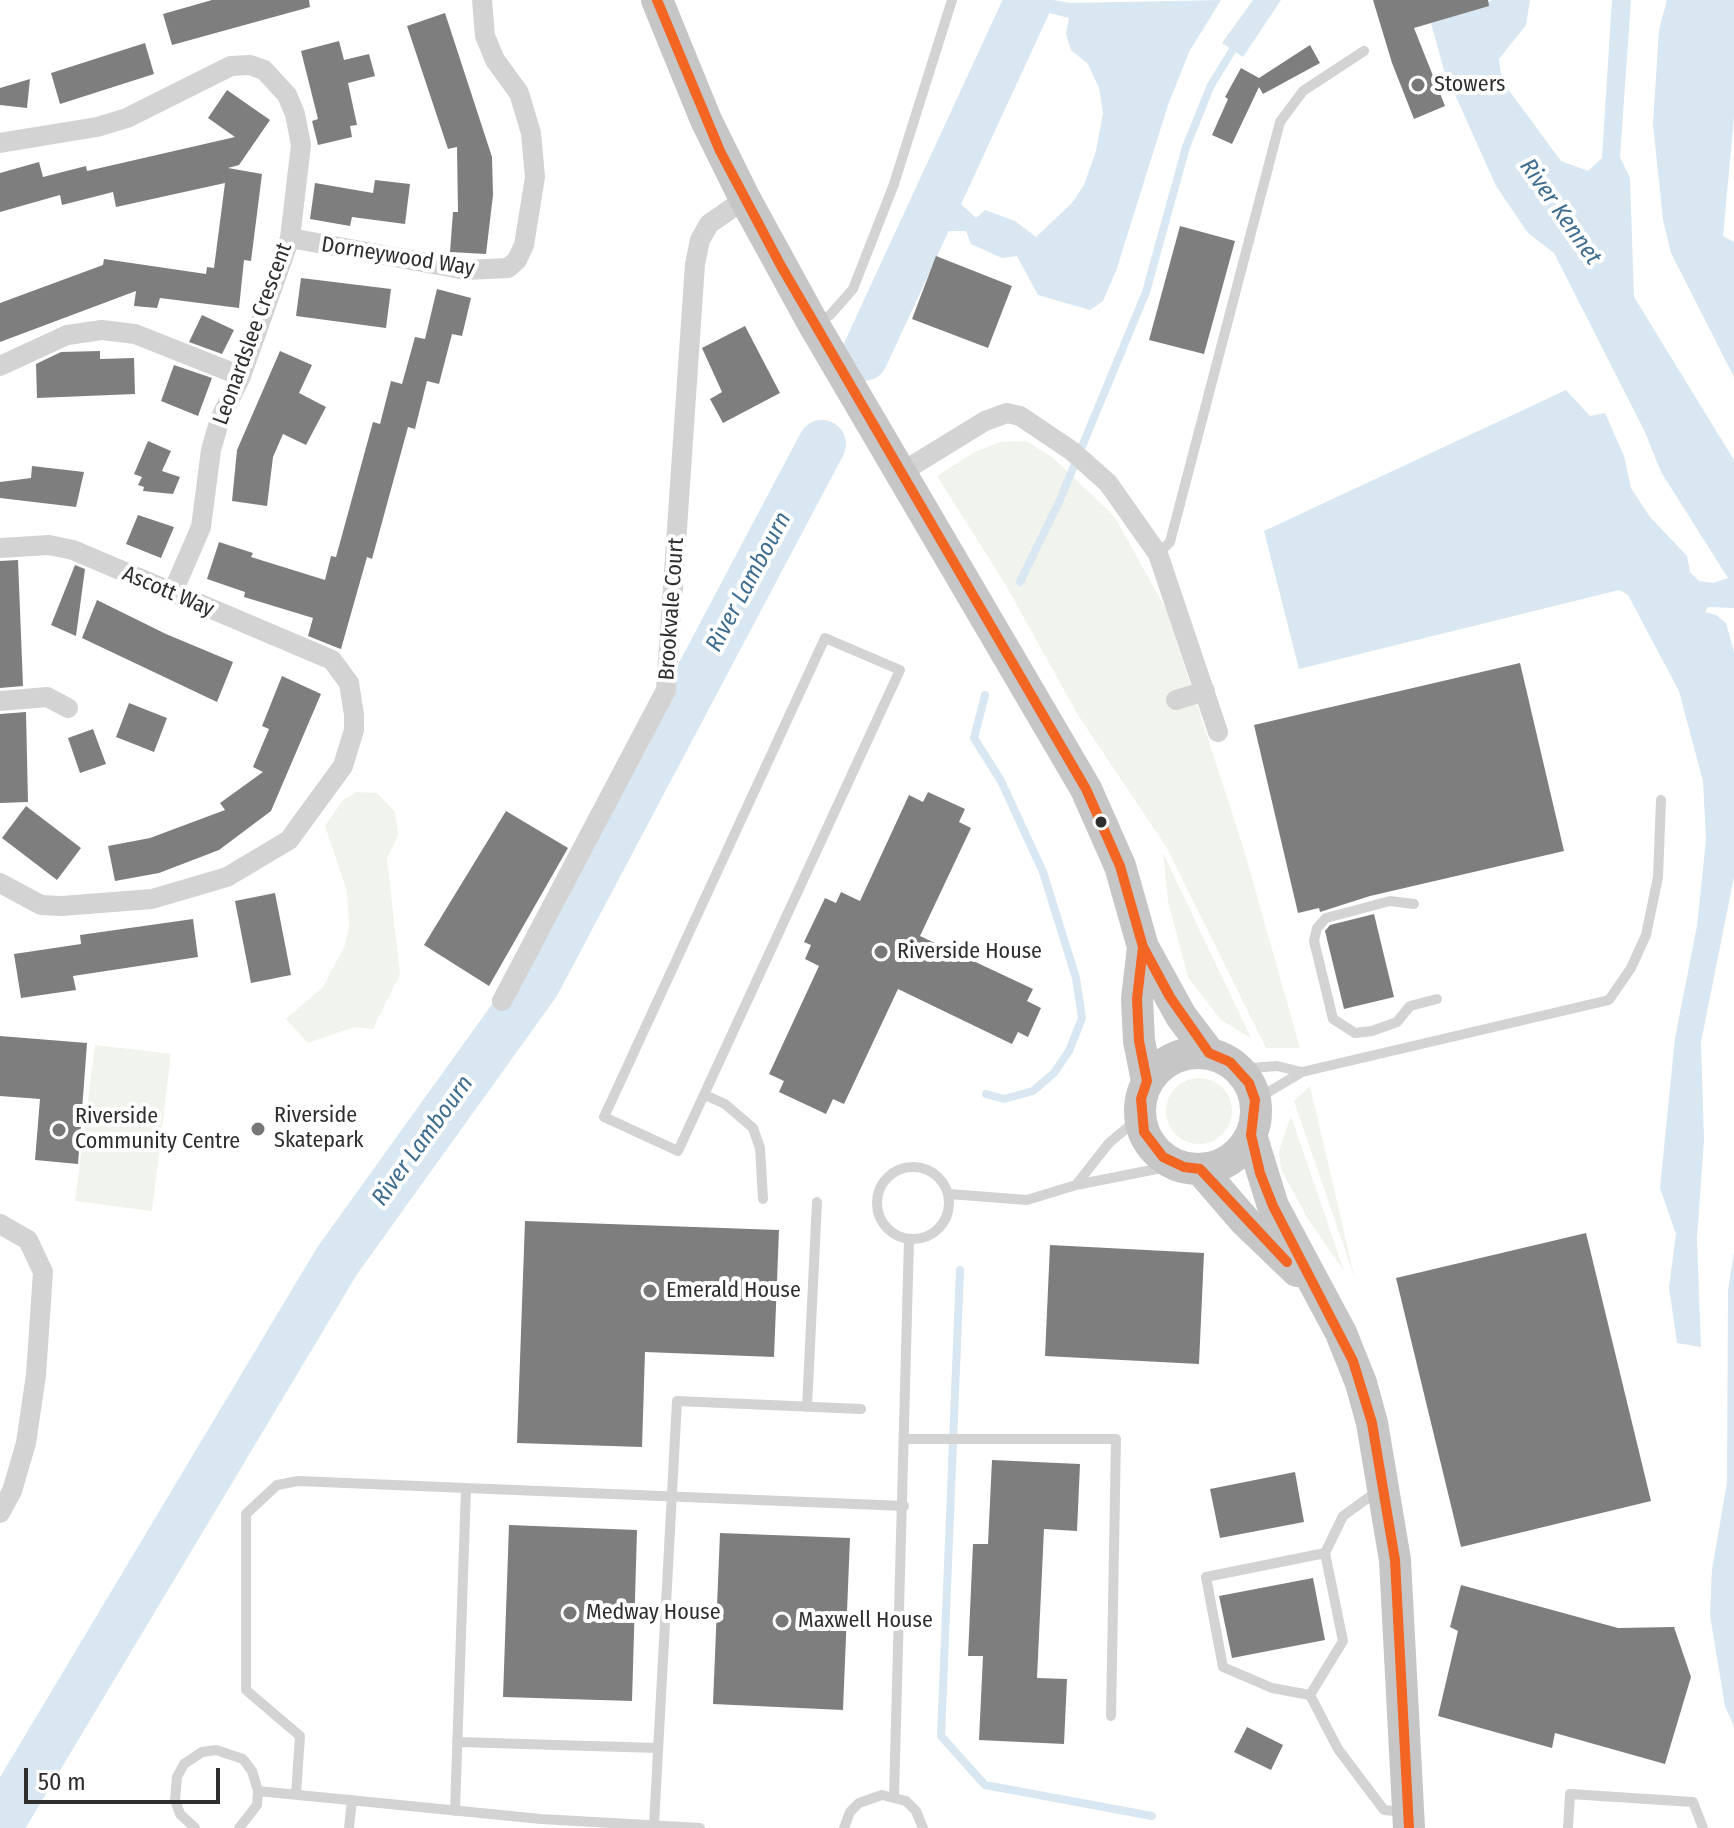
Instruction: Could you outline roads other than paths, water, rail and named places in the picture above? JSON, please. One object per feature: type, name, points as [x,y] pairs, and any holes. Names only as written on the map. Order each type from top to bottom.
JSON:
[{"type":"main road","points":[[657,0],[706,120],[745,199],[814,325],[1086,789],[1120,866],[1143,947],[1181,1016],[1209,1053],[1239,1069],[1255,1100],[1251,1135],[1273,1206],[1357,1372],[1384,1486],[1396,1576],[1409,1820]]},
{"type":"main road","points":[[1143,947],[1137,999],[1139,1041],[1147,1081],[1141,1099],[1140,1117],[1152,1146],[1188,1167],[1314,1286]]},
{"type":"main road","points":[[1147,1081],[1174,1057],[1209,1053]]},
{"type":"main road","points":[[1188,1167],[1230,1159],[1251,1135]]},
{"type":"street","name":"Dorneywood Way","points":[[290,238],[466,270],[508,268],[517,260],[524,245],[535,177],[531,133],[519,93],[495,60],[485,36],[482,0]]},
{"type":"street","name":"Leonardslee Crescent","points":[[0,143],[112,123],[231,66],[250,65],[264,70],[287,95],[301,145],[290,238],[241,376],[220,419],[211,450],[201,527],[172,594]]},
{"type":"street","name":"Brookvale Court","points":[[502,1001],[666,690],[695,264],[700,240],[709,224],[745,199]]},
{"type":"street","points":[[0,366],[67,335],[102,330],[135,334],[241,376]]},
{"type":"street","points":[[902,472],[985,421],[1007,413],[1020,416],[1072,451],[1108,483],[1158,554],[1218,732]]},
{"type":"street","name":"Ascott Way","points":[[0,548],[49,545],[73,550],[332,660],[349,683],[354,715],[354,730],[343,766],[289,840],[227,877],[152,899],[41,905],[0,883]]},
{"type":"street","points":[[1176,700],[1205,691]]},
{"type":"street","points":[[0,701],[47,697],[68,708]]},
{"type":"street","points":[[0,1224],[28,1240],[43,1272],[36,1375],[26,1443],[12,1491],[0,1513]]},
{"type":"lane","points":[[814,325],[830,315],[853,289],[894,184],[952,0]]},
{"type":"lane","points":[[1158,554],[1170,542],[1280,122],[1303,91],[1364,51]]},
{"type":"lane","points":[[825,638],[900,670],[705,1095],[678,1151],[604,1117],[825,638]]},
{"type":"lane","points":[[1255,1100],[1302,1072],[1609,1000],[1631,968],[1646,935],[1658,877],[1661,800]]},
{"type":"lane","points":[[1414,904],[1390,901],[1326,918],[1317,928],[1314,941],[1333,1019],[1355,1033],[1397,1022],[1410,1006],[1437,999]]},
{"type":"lane","points":[[1239,1069],[1277,1066],[1302,1072]]},
{"type":"lane","points":[[705,1095],[725,1104],[753,1128],[760,1148],[763,1199]]},
{"type":"lane","points":[[1076,1185],[1109,1143],[1140,1117]]},
{"type":"lane","points":[[949,1194],[1027,1200],[1076,1185],[1188,1167]]},
{"type":"lane","points":[[901,1168],[927,1169],[937,1175],[949,1194],[949,1211],[944,1223],[934,1233],[909,1239],[889,1230],[881,1220],[877,1199],[888,1177],[901,1168]]},
{"type":"lane","points":[[807,1407],[817,1202]]},
{"type":"lane","points":[[894,1796],[909,1239]]},
{"type":"lane","points":[[654,1825],[677,1401],[861,1409]]},
{"type":"lane","points":[[906,1439],[1116,1439],[1111,1716]]},
{"type":"lane","points":[[296,1794],[300,1736],[246,1690],[246,1514],[277,1485],[322,1479],[904,1506]]},
{"type":"lane","points":[[1310,1695],[1343,1641],[1325,1553],[1343,1516],[1384,1486]]},
{"type":"lane","points":[[455,1811],[466,1488]]},
{"type":"lane","points":[[1310,1695],[1272,1688],[1223,1667],[1206,1577],[1325,1553]]},
{"type":"lane","points":[[1310,1695],[1338,1749],[1384,1810],[1409,1820]]},
{"type":"lane","points":[[457,1742],[658,1748]]},
{"type":"lane","points":[[195,1828],[180,1814],[174,1792],[184,1764],[202,1752],[230,1752],[243,1759],[252,1771],[258,1791],[257,1805],[239,1828]]},
{"type":"lane","points":[[258,1791],[455,1811],[540,1824],[700,1828]]},
{"type":"lane","points":[[1568,1828],[1570,1794],[1693,1802],[1703,1828]]},
{"type":"lane","points":[[844,1828],[850,1812],[859,1803],[869,1797],[894,1796],[916,1811],[923,1828]]},
{"type":"lane","points":[[349,1828],[352,1800]]},
{"type":"water","points":[[1053,0],[1070,3],[1221,0],[1189,52],[1168,105],[1116,271],[1103,301],[1090,310],[1038,295],[1017,256],[1002,258],[971,244],[966,231],[946,231],[960,203],[976,218],[985,210],[1015,221],[1036,237],[1072,203],[1084,185],[1096,151],[1103,113],[1099,88],[1088,64],[1071,50],[1066,34],[1069,18],[1046,12]]},
{"type":"water","points":[[1253,0],[1281,0],[1243,57],[1222,43]]},
{"type":"water","name":"River Kennet","points":[[1492,0],[1530,0],[1526,25],[1499,59],[1502,81],[1561,161],[1588,171],[1602,158],[1612,0],[1631,0],[1620,157],[1630,178],[1634,297],[1734,460],[1734,608],[1708,607],[1705,612],[1716,615],[1726,623],[1734,652],[1734,877],[1701,1042],[1704,1140],[1697,1238],[1701,1347],[1677,1343],[1669,1287],[1676,1234],[1660,1188],[1675,1038],[1697,926],[1706,840],[1703,781],[1679,691],[1628,595],[1619,590],[1299,669],[1264,531],[1566,390],[1590,416],[1605,413],[1624,456],[1631,488],[1650,517],[1687,556],[1690,572],[1699,581],[1713,583],[1728,578],[1661,472],[1645,432],[1554,253],[1528,233],[1496,186],[1444,70],[1431,23],[1476,9]]},
{"type":"water","points":[[1667,0],[1734,0],[1734,117],[1723,236],[1734,242],[1734,377],[1671,253],[1663,220],[1653,124],[1659,30]]},
{"type":"water","points":[[1734,1251],[1734,1727],[1725,1706],[1710,1615],[1712,1569],[1727,1483],[1728,1291]]},
{"type":"waterway","name":"River Lambourn","points":[[864,357],[1029,0]]},
{"type":"waterway","points":[[1020,582],[1059,502],[1146,292],[1186,147],[1211,85],[1237,43]]},
{"type":"waterway","name":"River Lambourn","points":[[0,1824],[337,1261],[536,984],[822,444]]},
{"type":"waterway","points":[[985,695],[974,738],[1001,781],[1043,872],[1076,978],[1082,1018],[1069,1051],[1054,1073],[1033,1091],[1004,1099],[986,1094]]},
{"type":"waterway","points":[[960,1270],[941,1736],[985,1785],[1152,1816]]},
{"type":"place","name":"Stowers","points":[[1418,85]]},
{"type":"place","name":"Riverside House","points":[[881,952]]},
{"type":"place","name":"Riverside Skatepark","points":[[258,1129]]},
{"type":"place","name":"Riverside Community Centre","points":[[59,1130]]},
{"type":"place","name":"Emerald House","points":[[650,1291]]},
{"type":"place","name":"Medway House","points":[[570,1613]]},
{"type":"place","name":"Maxwell House","points":[[782,1621]]}]
